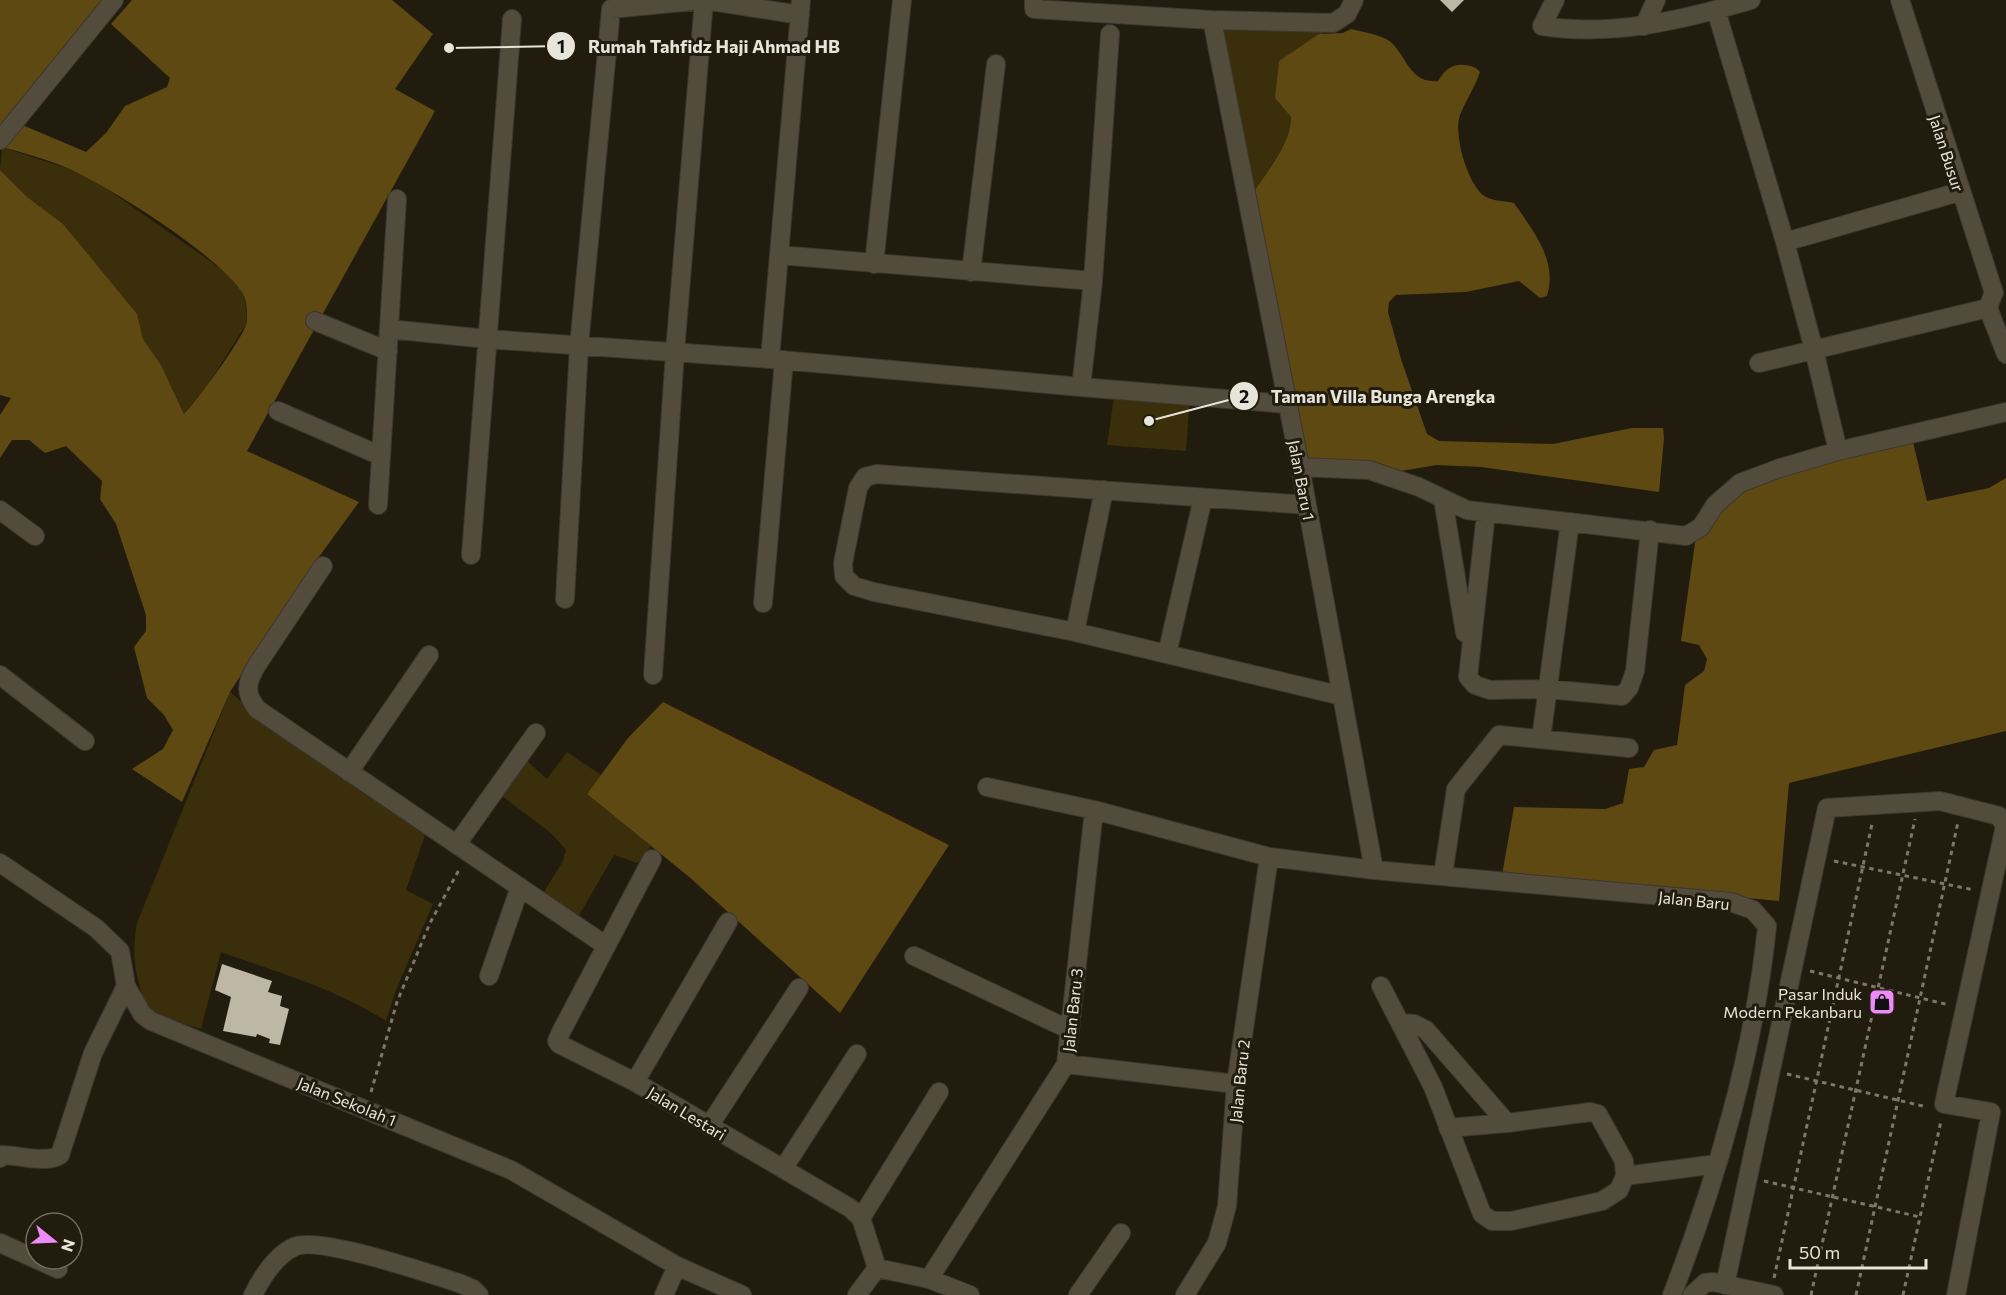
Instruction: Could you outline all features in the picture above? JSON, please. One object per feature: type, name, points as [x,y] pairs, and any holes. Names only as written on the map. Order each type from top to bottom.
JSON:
[{"type":"street","points":[[0,140],[114,0]]},
{"type":"street","points":[[653,675],[675,352],[704,0]]},
{"type":"street","points":[[565,599],[579,346],[611,4],[704,0],[800,8],[779,255],[777,359],[764,603]]},
{"type":"street","points":[[874,264],[902,0]]},
{"type":"street","points":[[1034,0],[1034,9],[1120,7],[1212,20],[1333,23],[1347,14],[1354,0]]},
{"type":"street","points":[[1555,0],[1542,26],[1602,31],[1644,26],[1751,0]]},
{"type":"street","points":[[1644,26],[1656,0]]},
{"type":"street","name":"Jalan Busur","points":[[1900,0],[1959,192],[1996,299],[2006,354]]},
{"type":"street","points":[[1716,10],[1785,242],[1838,451]]},
{"type":"street","points":[[471,555],[512,19]]},
{"type":"street","name":"Jalan Baru 1","points":[[1212,20],[1300,467],[1374,870]]},
{"type":"street","points":[[1081,387],[1093,281],[1110,34]]},
{"type":"street","points":[[971,273],[996,64]]},
{"type":"street","points":[[1785,242],[1959,192]]},
{"type":"street","points":[[378,506],[397,199]]},
{"type":"street","points":[[779,255],[971,273],[1093,281]]},
{"type":"street","points":[[1759,363],[1996,299]]},
{"type":"street","points":[[315,321],[388,351]]},
{"type":"street","points":[[389,329],[487,339],[777,359],[1286,404]]},
{"type":"street","points":[[278,411],[381,456]]},
{"type":"street","points":[[1300,467],[1370,470],[1467,510],[1686,536],[1701,527],[1715,505],[1740,483],[1780,468],[1838,451],[2006,412]]},
{"type":"street","points":[[1307,506],[878,474],[865,477],[853,504],[843,563],[844,576],[854,586],[874,592],[1075,632],[1342,696]]},
{"type":"street","points":[[1075,632],[1104,490]]},
{"type":"street","points":[[1167,654],[1203,498]]},
{"type":"street","points":[[1443,499],[1468,653]]},
{"type":"street","points":[[0,510],[35,536]]},
{"type":"street","points":[[1486,513],[1468,653],[1468,676],[1475,685],[1490,690],[1547,689],[1622,696],[1629,688],[1635,670],[1650,530]]},
{"type":"street","points":[[1541,739],[1570,522]]},
{"type":"street","points":[[323,566],[246,684],[248,697],[257,709],[605,945],[652,859]]},
{"type":"street","points":[[349,772],[429,655]]},
{"type":"street","points":[[0,675],[85,741]]},
{"type":"street","points":[[463,848],[536,733]]},
{"type":"street","points":[[1443,875],[1456,789],[1499,735],[1629,748]]},
{"type":"street","name":"Jalan Baru","points":[[987,788],[1094,810],[1269,857],[1374,870],[1731,902],[1753,909],[1767,926],[1764,959],[1743,1062],[1717,1164],[1695,1236],[1672,1295]]},
{"type":"street","points":[[1725,1285],[1827,808],[1940,801],[1999,816],[2005,826],[1944,1108],[1991,1112],[1956,1295]]},
{"type":"street","name":"Jalan Baru 3","points":[[929,1280],[1066,1064],[1068,1029],[1094,810]]},
{"type":"street","name":"Jalan Baru 2","points":[[1185,1295],[1217,1243],[1227,1206],[1236,1084],[1269,857]]},
{"type":"street","name":"Jalan Sekolah 1","points":[[0,863],[96,928],[120,951],[126,986],[142,1014],[151,1021],[366,1108],[511,1170],[677,1266],[742,1295]]},
{"type":"street","points":[[489,976],[520,887]]},
{"type":"street","points":[[635,1082],[728,922]]},
{"type":"street","name":"Jalan Lestari","points":[[605,945],[557,1041],[562,1046],[635,1082],[850,1208],[861,1218]]},
{"type":"street","points":[[914,956],[1068,1029]]},
{"type":"street","points":[[0,1158],[3,1155],[54,1159],[60,1155],[93,1053],[126,986]]},
{"type":"street","points":[[1381,986],[1433,1087],[1448,1128],[1482,1214],[1492,1221],[1520,1220],[1602,1201],[1619,1190],[1625,1176],[1624,1161],[1598,1114],[1590,1112],[1448,1128]]},
{"type":"street","points":[[709,1126],[799,988]]},
{"type":"street","points":[[1400,1023],[1414,1024],[1426,1030],[1507,1123]]},
{"type":"street","points":[[783,1169],[857,1054]]},
{"type":"street","points":[[1066,1064],[1236,1084]]},
{"type":"street","points":[[877,1268],[861,1218],[939,1092]]},
{"type":"street","points":[[1625,1176],[1717,1164]]},
{"type":"street","points":[[1078,1295],[1121,1233]]},
{"type":"street","points":[[0,1243],[24,1254]]},
{"type":"street","points":[[253,1295],[279,1258],[295,1246],[309,1243],[459,1283],[473,1289],[479,1295]]},
{"type":"street","points":[[664,1295],[677,1266]]},
{"type":"street","points":[[877,1268],[929,1280],[970,1295]]},
{"type":"street","points":[[857,1295],[877,1268]]},
{"type":"street","points":[[1692,1295],[1705,1283],[1772,1295]]},
{"type":"path","points":[[1811,1295],[1919,801]]},
{"type":"path","points":[[1772,1295],[1876,804]]},
{"type":"path","points":[[1856,1295],[1961,806]]},
{"type":"path","points":[[366,1108],[397,1002],[463,848]]},
{"type":"path","points":[[1816,858],[1990,893]]},
{"type":"path","points":[[1793,966],[1965,1009]]},
{"type":"path","points":[[1771,1070],[1944,1108],[1903,1295]]},
{"type":"path","points":[[1748,1177],[1920,1217]]},
{"type":"shaded area","points":[[0,0],[104,0],[0,126]]},
{"type":"shaded area","points":[[132,0],[392,0],[433,34],[395,89],[435,111],[247,451],[359,502],[305,576],[230,692],[182,802],[132,769],[163,749],[173,730],[164,715],[147,698],[134,647],[146,631],[146,615],[116,524],[100,499],[102,481],[66,446],[45,453],[29,440],[12,440],[0,458],[0,415],[11,398],[0,395],[0,170],[27,197],[63,224],[137,314],[143,339],[161,365],[184,414],[230,353],[247,321],[243,294],[231,278],[189,242],[136,206],[86,177],[43,159],[2,147],[20,124],[86,152],[106,133],[125,106],[167,87],[170,78],[111,24]]},
{"type":"shaded area","points":[[1220,28],[1325,32],[1303,47],[1275,98],[1291,117],[1290,127],[1277,158],[1251,196]]},
{"type":"shaded area","points":[[1351,29],[1388,40],[1414,73],[1428,81],[1438,81],[1445,71],[1459,65],[1476,68],[1480,72],[1458,124],[1460,147],[1468,172],[1473,183],[1486,197],[1514,203],[1542,246],[1549,270],[1550,283],[1547,296],[1540,298],[1519,281],[1466,292],[1396,295],[1389,302],[1388,312],[1401,359],[1427,434],[1439,441],[1553,444],[1632,428],[1663,428],[1659,492],[1481,467],[1437,465],[1395,472],[1305,462],[1251,196],[1277,158],[1290,127],[1291,117],[1275,98],[1279,61],[1319,34],[1343,33]]},
{"type":"shaded area","points":[[2,147],[69,169],[103,186],[227,273],[245,296],[247,323],[207,386],[184,414],[161,365],[143,339],[137,314],[0,170]]},
{"type":"shaded area","points":[[1115,390],[1190,396],[1186,451],[1107,445]]},
{"type":"shaded area","points":[[1913,442],[1927,501],[1989,488],[2006,478],[2006,731],[1789,783],[1779,901],[1502,875],[1514,807],[1605,809],[1623,803],[1629,769],[1644,767],[1654,750],[1677,745],[1685,685],[1704,671],[1707,659],[1699,645],[1681,641],[1695,543],[1719,508],[1740,490],[1815,465]]},
{"type":"shaded area","points":[[230,692],[292,744],[425,835],[406,890],[433,904],[396,990],[386,1021],[326,990],[221,952],[201,1029],[152,1014],[146,1003],[136,970],[134,946],[137,923]]},
{"type":"shaded area","points":[[663,702],[949,845],[840,1013],[688,876],[587,794],[628,738]]},
{"type":"shaded area","points":[[567,752],[601,775],[587,794],[651,846],[638,863],[614,855],[578,917],[542,895],[563,861],[566,850],[551,833],[498,793],[527,761],[547,779]]},
{"type":"building","points":[[1440,0],[1464,0],[1452,12]]},
{"type":"building","points":[[222,964],[272,981],[268,992],[282,996],[280,1006],[289,1009],[280,1045],[269,1043],[270,1039],[257,1034],[256,1037],[223,1031],[231,997],[215,990]]},
{"type":"place","name":"Rumah Tahfidz Haji Ahmad HB","points":[[449,48]]},
{"type":"place","name":"Taman Villa Bunga Arengka","points":[[1149,421]]},
{"type":"place","name":"Pasar Induk Modern Pekanbaru","points":[[1882,1002]]}]
